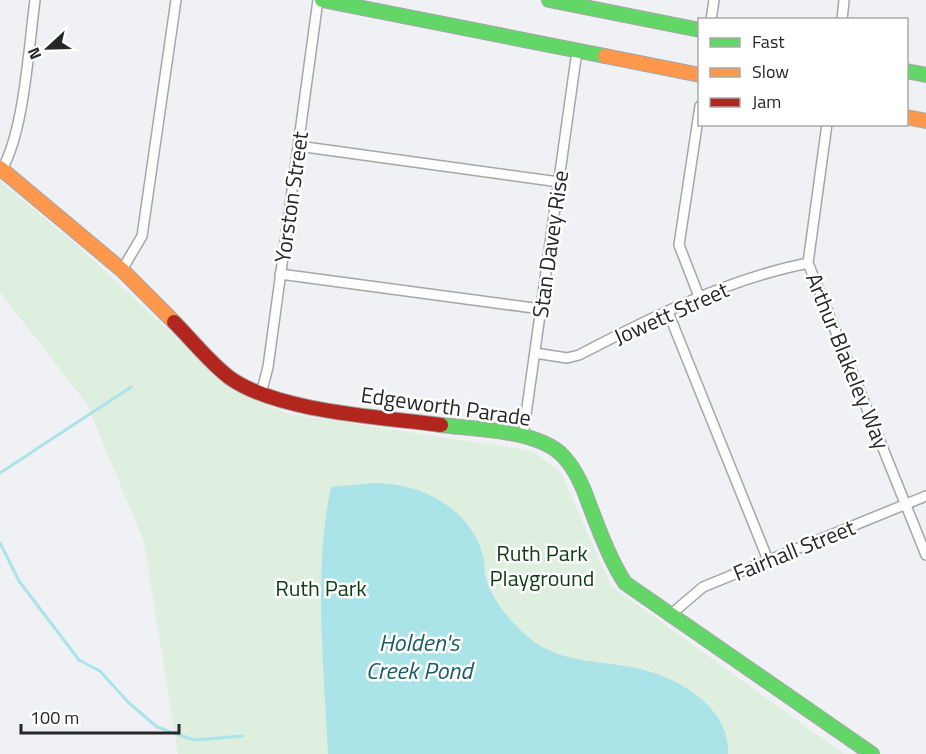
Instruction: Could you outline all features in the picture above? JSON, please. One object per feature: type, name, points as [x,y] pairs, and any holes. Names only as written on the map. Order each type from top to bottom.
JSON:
[{"type":"street","points":[[1,168],[9,158],[17,129],[35,0]]},
{"type":"street","points":[[122,270],[142,236],[176,0]]},
{"type":"street","points":[[320,0],[698,75]]},
{"type":"street","name":"Yorston Street","points":[[261,394],[320,0]]},
{"type":"street","points":[[549,0],[584,3],[698,30]]},
{"type":"street","points":[[711,18],[714,0]]},
{"type":"street","points":[[842,18],[844,0]]},
{"type":"street","name":"Stan Davey Rise","points":[[523,436],[577,51]]},
{"type":"street","points":[[908,71],[926,75]]},
{"type":"street","points":[[698,113],[679,245],[700,299]]},
{"type":"street","points":[[908,117],[926,121]]},
{"type":"street","name":"Arthur Blakeley Way","points":[[827,126],[808,263],[926,555]]},
{"type":"street","points":[[298,146],[559,182]]},
{"type":"street","name":"Edgeworth Parade","points":[[1,168],[122,270],[230,378],[261,394],[313,408],[523,436],[546,444],[564,456],[579,483],[617,573],[625,583],[669,616],[872,754]]},
{"type":"street","name":"Jowett Street","points":[[535,353],[567,358],[579,355],[668,312],[769,271],[808,263]]},
{"type":"street","points":[[280,274],[541,309]]},
{"type":"street","points":[[668,312],[768,560]]},
{"type":"street","name":"Fairhall Street","points":[[669,616],[704,587],[926,496]]},
{"type":"green space","name":"Ruth Park","points":[[0,181],[79,247],[233,391],[289,414],[533,451],[561,473],[611,586],[844,754],[178,754],[144,542],[87,404],[0,292]]},
{"type":"water","name":"Holden's Creek Pond","points":[[374,483],[392,484],[427,494],[443,502],[457,513],[469,526],[478,542],[492,594],[506,614],[531,639],[550,651],[562,655],[652,672],[683,686],[711,708],[721,722],[727,737],[728,754],[328,754],[322,654],[321,586],[322,553],[331,487]]},
{"type":"waterway","points":[[0,473],[131,387]]},
{"type":"waterway","points":[[0,543],[19,581],[79,660],[100,671],[128,702],[157,727],[194,740],[242,736]]},
{"type":"traffic: fast","points":[[322,0],[605,56]]},
{"type":"traffic: fast","points":[[549,0],[698,30]]},
{"type":"traffic: fast","points":[[908,71],[926,75]]},
{"type":"traffic: fast","points":[[441,425],[520,435],[549,445],[560,453],[570,464],[581,483],[605,545],[625,583],[872,754]]},
{"type":"traffic: slow","points":[[605,56],[698,75]]},
{"type":"traffic: slow","points":[[908,117],[926,121]]},
{"type":"traffic: slow","points":[[0,168],[122,270],[174,322]]},
{"type":"traffic: jam","points":[[174,322],[230,378],[275,399],[361,416],[441,425]]},
{"type":"park label","name":"Ruth Park Playground","points":[[542,566]]}]
